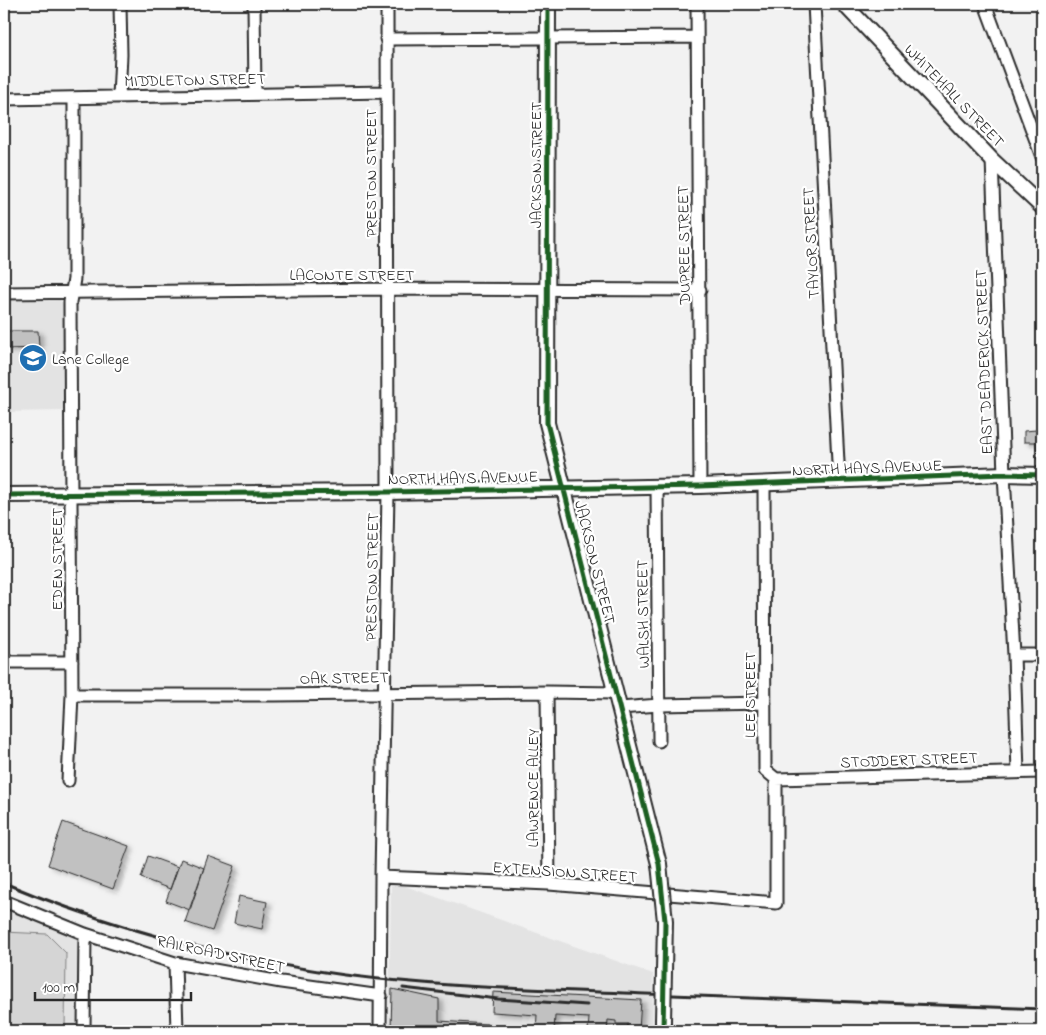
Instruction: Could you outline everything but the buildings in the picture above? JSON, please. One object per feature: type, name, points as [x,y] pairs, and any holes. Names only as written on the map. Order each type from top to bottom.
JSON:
[{"type":"street","points":[[120,4],[120,97]]},
{"type":"street","points":[[254,4],[255,94]]},
{"type":"street","name":"PRESTON STREET","points":[[380,1031],[388,492],[386,289],[387,4]]},
{"type":"street","name":"JACKSON STREET","points":[[548,4],[548,423],[659,864],[665,921],[663,1026]]},
{"type":"street","name":"DUPREE STREET","points":[[697,4],[700,486]]},
{"type":"street","name":"TAYLOR STREET","points":[[814,4],[839,481]]},
{"type":"street","name":"WHITEHALL STREET","points":[[844,4],[992,160],[1042,207]]},
{"type":"street","points":[[985,4],[1042,157]]},
{"type":"street","points":[[386,39],[696,37]]},
{"type":"street","name":"MIDDLETON STREET","points":[[4,99],[386,92]]},
{"type":"street","name":"EDEN STREET","points":[[68,781],[72,695],[70,302],[74,279],[74,98]]},
{"type":"street","name":"EAST DEADERICK STREET","points":[[992,160],[1018,772]]},
{"type":"street","name":"LACONTE STREET","points":[[4,294],[386,289],[700,290]]},
{"type":"street","name":"NORTH HAYS AVENUE","points":[[4,495],[72,496],[388,492],[564,487],[700,486],[1004,474],[1042,475]]},
{"type":"street","name":"LEE STREET","points":[[764,483],[765,770],[776,779],[776,903]]},
{"type":"street","name":"WALSH STREET","points":[[657,486],[658,741]]},
{"type":"street","points":[[1014,655],[1042,655]]},
{"type":"street","points":[[4,662],[72,662]]},
{"type":"street","name":"OAK STREET","points":[[72,695],[276,695],[386,692],[616,693]]},
{"type":"street","name":"LAWRENCE ALLEY","points":[[547,692],[548,884]]},
{"type":"street","points":[[620,708],[765,702]]},
{"type":"street","name":"STODDERT STREET","points":[[776,779],[1042,772]]},
{"type":"street","name":"EXTENSION STREET","points":[[381,877],[548,884],[776,903]]},
{"type":"street","name":"RAILROAD STREET","points":[[4,901],[85,934],[175,963],[281,982],[380,996]]},
{"type":"street","points":[[84,1031],[85,934]]},
{"type":"street","points":[[175,963],[177,1031]]},
{"type":"shaded area","name":"Lane College","points":[[60,300],[63,304],[64,411],[4,412],[4,301]]},
{"type":"shaded area","points":[[391,881],[653,974],[653,1031],[389,1031]]},
{"type":"shaded area","points":[[4,906],[75,936],[78,942],[80,957],[79,1031],[4,1031]]},
{"type":"shaded area","points":[[4,932],[47,934],[66,953],[65,1031],[4,1031]]},
{"type":"railway","points":[[4,883],[86,914],[171,940],[258,960],[345,975],[495,988],[1042,1009]]},
{"type":"railway","points":[[403,988],[498,999],[587,1005]]},
{"type":"cycle path","points":[[548,4],[547,423],[659,864],[665,921],[663,1031]]},
{"type":"cycle path","points":[[4,495],[388,492],[700,486],[1004,474],[1042,475]]},
{"type":"place","name":"Lane College","points":[[33,358]]}]
